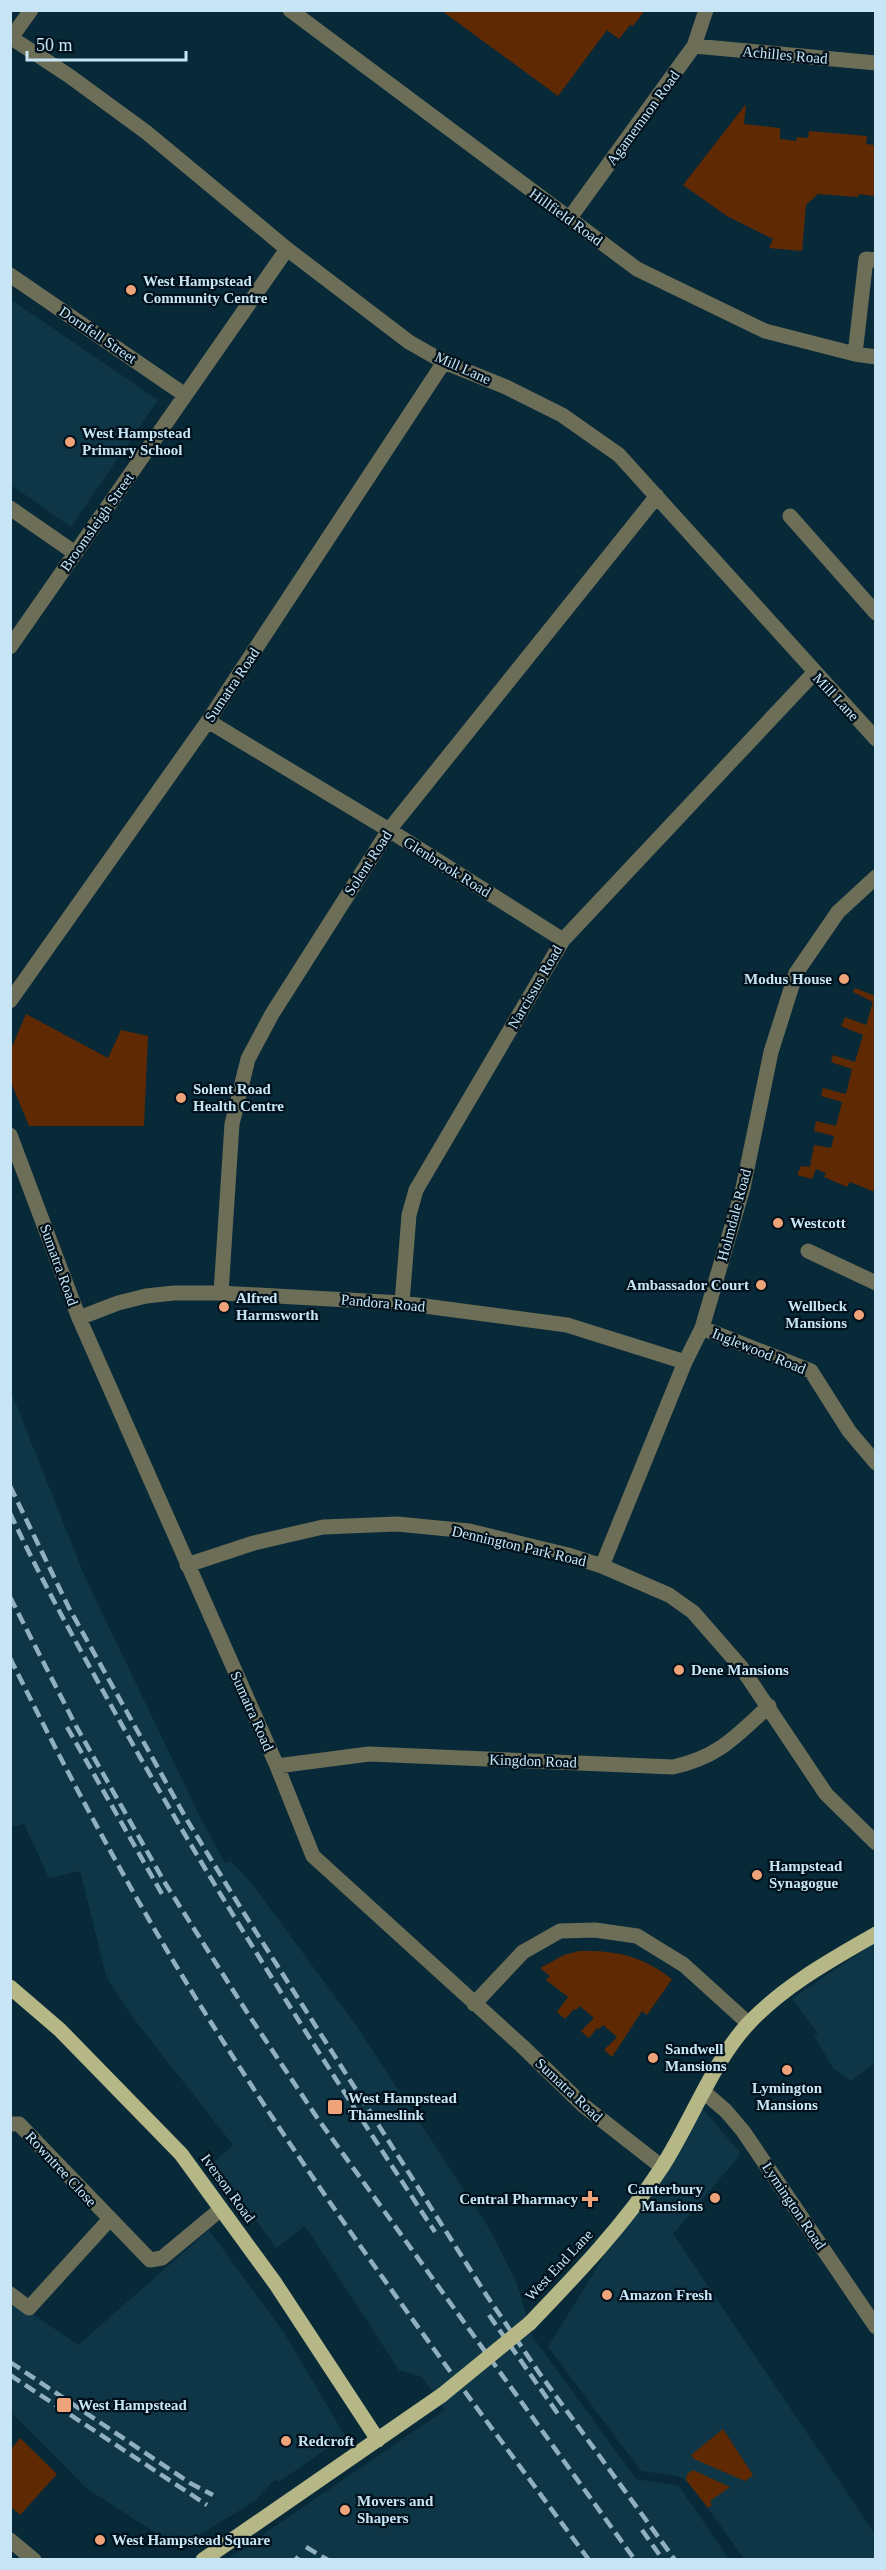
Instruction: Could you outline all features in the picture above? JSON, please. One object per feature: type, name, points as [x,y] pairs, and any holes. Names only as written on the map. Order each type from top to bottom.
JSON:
[{"type":"main road","name":"West End Lane","points":[[203,2559],[442,2395],[495,2354],[530,2323],[581,2270],[615,2230],[662,2167],[732,2045],[748,2023],[785,1989],[876,1934]]},
{"type":"main road","name":"Iverson Road","points":[[10,1987],[60,2030],[181,2154],[275,2283],[378,2440]]},
{"type":"street","points":[[11,38],[31,10]]},
{"type":"street","name":"Hillfield Road","points":[[290,10],[637,269],[765,331],[855,354],[876,357]]},
{"type":"street","name":"Agamemnon Road","points":[[569,219],[694,46],[706,10]]},
{"type":"street","name":"Mill Lane","points":[[11,38],[68,75],[146,132],[287,249],[409,342],[444,362],[506,387],[562,415],[618,455],[876,739]]},
{"type":"street","name":"Achilles Road","points":[[694,46],[876,63]]},
{"type":"street","name":"Broomsleigh Street","points":[[10,647],[287,249]]},
{"type":"street","points":[[855,354],[866,259],[876,260]]},
{"type":"street","name":"Dornfell Street","points":[[10,275],[185,395]]},
{"type":"street","name":"Sumatra Road","points":[[10,1001],[208,721],[444,362]]},
{"type":"street","name":"Solent Road","points":[[221,1293],[232,1124],[248,1059],[272,1014],[388,830],[657,496]]},
{"type":"street","points":[[10,508],[75,553]]},
{"type":"street","points":[[790,516],[876,613]]},
{"type":"street","name":"Narcissus Road","points":[[402,1303],[409,1215],[416,1190],[563,940],[814,673]]},
{"type":"street","name":"Glenbrook Road","points":[[208,721],[563,940]]},
{"type":"street","name":"Holmdale Road","points":[[602,1566],[685,1362],[702,1328],[743,1188],[771,1052],[796,973],[838,912],[876,878]]},
{"type":"street","name":"Sumatra Road","points":[[10,1135],[79,1318],[277,1766],[313,1856],[522,2046],[584,2106],[662,2167]]},
{"type":"street","points":[[808,1251],[876,1283]]},
{"type":"street","name":"Pandora Road","points":[[79,1318],[118,1303],[146,1296],[174,1293],[221,1293],[402,1303],[567,1325],[685,1362]]},
{"type":"street","name":"Inglewood Road","points":[[702,1328],[811,1371],[849,1431],[876,1463]]},
{"type":"street","name":"Dennington Park Road","points":[[187,1565],[254,1542],[323,1527],[397,1524],[470,1531],[568,1555],[602,1566],[669,1595],[693,1612],[741,1667],[826,1794],[876,1843]]},
{"type":"street","name":"Kingdon Road","points":[[277,1766],[369,1754],[673,1767],[691,1763],[717,1752],[769,1706]]},
{"type":"street","points":[[474,2004],[523,1952],[560,1931],[595,1930],[637,1936],[684,1965],[748,2023]]},
{"type":"street","name":"Lymington Road","points":[[704,2092],[726,2111],[743,2131],[876,2327]]},
{"type":"street","name":"Rowntree Close","points":[[10,2124],[19,2124],[150,2260],[162,2258],[221,2210]]},
{"type":"street","name":"Rowntree Close","points":[[10,2294],[29,2307],[109,2220]]},
{"type":"street","points":[[10,2540],[34,2559]]},
{"type":"shaded area","points":[[642,10],[643,13],[633,26],[630,25],[619,39],[607,30],[558,96],[442,11]]},
{"type":"shaded area","points":[[746,104],[744,124],[780,128],[780,139],[796,141],[797,137],[808,138],[809,131],[867,136],[866,144],[875,145],[875,203],[874,196],[818,194],[806,205],[802,251],[769,248],[773,239],[727,216],[683,185]]},
{"type":"shaded area","name":"West Hampstead Primary School","points":[[10,299],[158,400],[71,527],[11,485]]},
{"type":"shaded area","points":[[855,988],[875,996],[875,1192],[850,1182],[847,1187],[824,1177],[826,1173],[816,1169],[812,1179],[797,1175],[801,1166],[810,1167],[814,1145],[831,1148],[834,1136],[814,1131],[816,1121],[836,1126],[842,1102],[821,1096],[823,1088],[846,1094],[852,1069],[831,1062],[833,1055],[855,1062],[863,1035],[841,1026],[845,1017],[866,1025],[873,1002],[853,992]]},
{"type":"shaded area","points":[[26,1014],[108,1058],[121,1030],[148,1036],[144,1126],[29,1126],[10,1080],[11,1049]]},
{"type":"shaded area","points":[[10,1389],[85,1577],[201,1819],[225,1863],[231,1861],[252,1884],[354,2022],[489,2228],[516,2281],[533,2337],[636,2479],[679,2486],[729,2559],[227,2559],[445,2410],[422,2377],[399,2370],[305,2226],[276,2248],[214,2162],[233,2145],[130,2014],[106,1976],[80,1871],[49,1878],[24,1824],[11,1827]]},
{"type":"shaded area","points":[[875,1942],[875,2063],[851,2081],[833,2068],[814,2036],[818,2033],[792,1999]]},
{"type":"shaded area","points":[[579,1951],[617,1953],[628,1956],[650,1965],[672,1979],[647,2015],[642,2011],[612,2057],[604,2050],[617,2037],[603,2025],[597,2028],[589,2038],[581,2031],[594,2018],[580,2006],[565,2019],[557,2012],[568,1997],[546,1980],[550,1976],[540,1968],[564,1955]]},
{"type":"shaded area","points":[[698,2103],[741,2154],[673,2234],[875,2534],[875,2559],[744,2559],[690,2483],[678,2476],[641,2471],[548,2347]]},
{"type":"shaded area","points":[[209,2230],[285,2334],[345,2436],[279,2482],[275,2479],[255,2501],[177,2549],[86,2488],[11,2412],[10,2298],[78,2345]]},
{"type":"shaded area","points":[[723,2429],[753,2475],[745,2481],[694,2459],[691,2455]]},
{"type":"shaded area","points":[[20,2438],[57,2474],[20,2515],[10,2506],[11,2449]]},
{"type":"shaded area","points":[[693,2470],[730,2487],[710,2501],[712,2505],[708,2508],[686,2480],[687,2474]]},
{"type":"railway","points":[[10,1486],[69,1608],[187,1820],[242,1910],[487,2296],[540,2374],[675,2560]]},
{"type":"railway","points":[[10,1513],[76,1642],[193,1849],[312,2042],[435,2232]]},
{"type":"railway","points":[[10,1597],[76,1726],[165,1883],[250,2017],[318,2119],[635,2560]]},
{"type":"railway","points":[[10,1658],[113,1856],[169,1954],[228,2049],[359,2244],[589,2560]]},
{"type":"railway","points":[[67,1727],[162,1894]]},
{"type":"railway","points":[[489,2315],[558,2414]]},
{"type":"railway","points":[[10,2362],[190,2483],[213,2495]]},
{"type":"railway","points":[[10,2375],[207,2505]]},
{"type":"railway","points":[[642,2530],[663,2560]]},
{"type":"railway","points":[[306,2547],[328,2560]]},
{"type":"railway","points":[[295,2557],[299,2560]]},
{"type":"place","name":"West Hampstead Community Centre","points":[[131,290]]},
{"type":"place","name":"West Hampstead Primary School","points":[[70,442]]},
{"type":"place","name":"Modus House","points":[[844,979]]},
{"type":"place","name":"Solent Road Health Centre","points":[[181,1098]]},
{"type":"place","name":"Westcott","points":[[778,1223]]},
{"type":"place","name":"Ambassador Court","points":[[761,1285]]},
{"type":"place","name":"Alfred Harmsworth","points":[[224,1307]]},
{"type":"place","name":"Wellbeck Mansions","points":[[859,1315]]},
{"type":"place","name":"Dene Mansions","points":[[679,1670]]},
{"type":"place","name":"Hampstead Synagogue","points":[[757,1875]]},
{"type":"place","name":"Sandwell Mansions","points":[[653,2058]]},
{"type":"place","name":"Lymington Mansions","points":[[787,2070]]},
{"type":"place","name":"West Hampstead Thameslink","points":[[335,2107]]},
{"type":"place","name":"Canterbury Mansions","points":[[715,2198]]},
{"type":"place","name":"Central Pharmacy","points":[[590,2199]]},
{"type":"place","name":"Amazon Fresh","points":[[607,2295]]},
{"type":"place","name":"West Hampstead","points":[[64,2405]]},
{"type":"place","name":"Redcroft","points":[[286,2441]]},
{"type":"place","name":"Movers and Shapers","points":[[345,2510]]},
{"type":"place","name":"West Hampstead Square","points":[[100,2540]]}]
